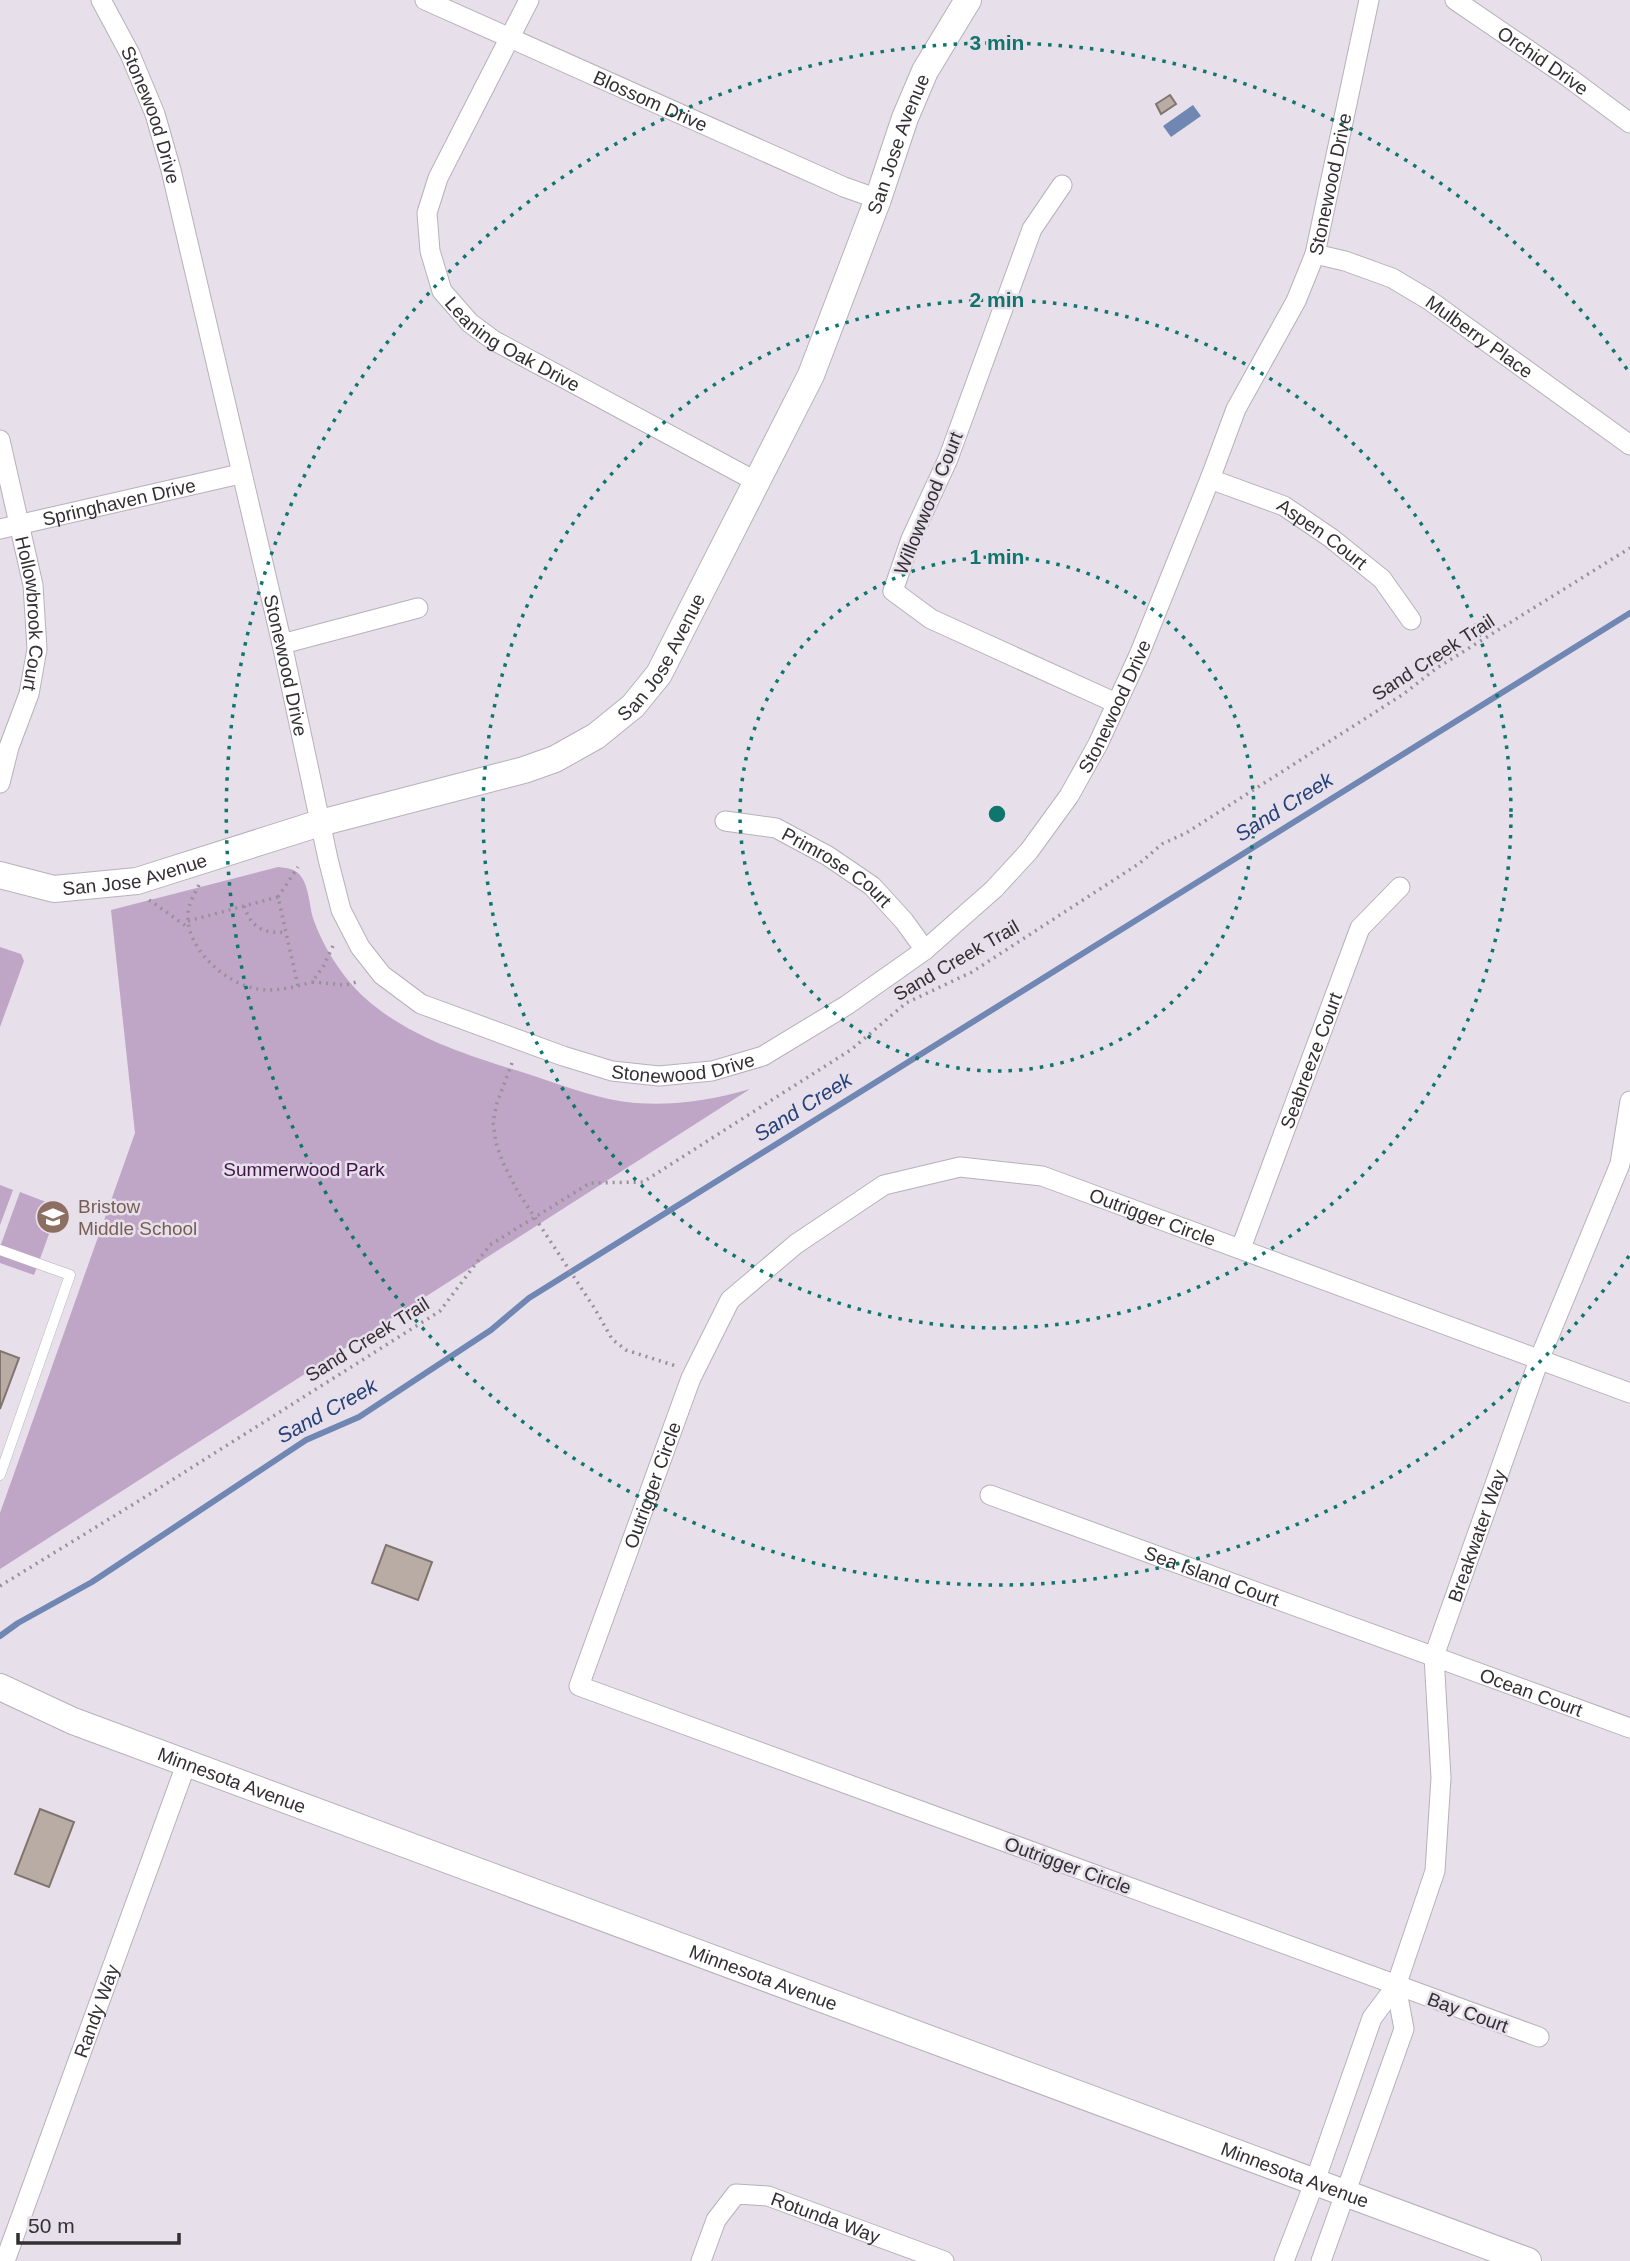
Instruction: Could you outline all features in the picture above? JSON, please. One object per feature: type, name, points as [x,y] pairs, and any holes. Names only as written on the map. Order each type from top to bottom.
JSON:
[{"type":"street","name":"Stonewood Drive","points":[[101,0],[130,54],[150,102],[168,159],[282,644],[341,910],[360,947],[382,975],[421,1004],[612,1071],[659,1076],[712,1071],[763,1056],[847,1005],[925,950],[994,889],[1029,851],[1069,796],[1098,744],[1144,642],[1236,410],[1296,301],[1315,254],[1369,0]]},
{"type":"street","name":"Blossom Drive","points":[[425,0],[844,187],[877,199]]},
{"type":"street","name":"Leaning Oak Drive","points":[[529,0],[438,178],[427,213],[430,251],[443,290],[470,323],[493,340],[757,482]]},
{"type":"street","name":"San Jose Avenue","points":[[0,875],[54,889],[137,881],[320,823],[524,770],[555,759],[596,736],[633,706],[659,674],[811,374],[905,118],[925,71],[968,0]]},
{"type":"street","name":"Orchid Drive","points":[[1455,0],[1630,123]]},
{"type":"street","name":"Willowwood Court","points":[[1062,185],[1032,229],[948,459],[911,539],[893,591],[931,619],[1116,703]]},
{"type":"street","name":"Mulberry Place","points":[[1315,254],[1345,261],[1392,278],[1429,300],[1630,445]]},
{"type":"street","name":"Hollowbrook Court","points":[[0,440],[10,526],[36,606],[37,649],[29,694],[9,747],[0,783]]},
{"type":"street","name":"Springhaven Drive","points":[[10,526],[240,474]]},
{"type":"street","name":"Aspen Court","points":[[1210,479],[1284,506],[1331,538],[1382,579],[1411,620]]},
{"type":"street","points":[[282,644],[418,608]]},
{"type":"street","name":"Primrose Court","points":[[725,821],[776,828],[828,856],[872,886],[904,921],[925,950]]},
{"type":"street","name":"Seabreeze Court","points":[[1241,1248],[1360,928],[1400,887]]},
{"type":"street","name":"Breakwater Way","points":[[1284,2261],[1372,2018],[1396,1986],[1435,1871],[1441,1778],[1434,1656],[1539,1360],[1620,1164],[1630,1101]]},
{"type":"street","name":"Outrigger Circle","points":[[1396,1986],[579,1686],[694,1372],[730,1300],[796,1244],[884,1185],[960,1167],[1042,1176],[1630,1393]]},
{"type":"street","name":"Sea Island Court","points":[[990,1495],[1434,1656]]},
{"type":"street","name":"Ocean Court","points":[[1434,1656],[1630,1728]]},
{"type":"street","name":"Minnesota Avenue","points":[[0,1687],[73,1721],[1528,2261]]},
{"type":"street","name":"Randy Way","points":[[5,2261],[187,1762]]},
{"type":"street","name":"Breakwater Way","points":[[1321,2261],[1404,2029],[1396,1986]]},
{"type":"street","name":"Bay Court","points":[[1396,1986],[1539,2038]]},
{"type":"street","name":"Rotunda Way","points":[[701,2261],[716,2220],[736,2194],[768,2196],[944,2261]]},
{"type":"lane","points":[[0,1250],[70,1275],[0,1475]]},
{"type":"path","name":"Sand Creek Trail","points":[[0,1586],[440,1311],[490,1245],[590,1183],[643,1182],[852,1049],[906,1003],[972,972],[1140,863],[1162,844],[1186,833],[1402,695],[1437,668],[1630,548]]},
{"type":"path","points":[[1431,656],[1437,668]]},
{"type":"path","points":[[188,921],[278,897],[298,867]]},
{"type":"path","points":[[201,883],[188,906],[189,928],[212,965],[241,984],[257,989],[275,990],[312,982],[346,985],[359,981]]},
{"type":"path","points":[[145,896],[189,928]]},
{"type":"path","points":[[278,897],[298,986]]},
{"type":"path","points":[[244,906],[249,920],[258,929],[271,933],[285,932]]},
{"type":"path","points":[[312,982],[333,946]]},
{"type":"path","points":[[899,994],[906,1003]]},
{"type":"path","points":[[512,1063],[493,1122],[503,1163],[518,1192],[595,1308],[612,1339],[626,1350],[694,1372]]},
{"type":"green space","name":"Summerwood Park","points":[[278,867],[293,870],[302,877],[317,929],[334,961],[349,981],[384,1013],[425,1037],[492,1063],[586,1093],[622,1101],[679,1103],[750,1089],[0,1569],[0,1513],[135,1133],[111,910]]},
{"type":"green space","points":[[0,947],[21,954],[24,961],[0,1027]]},
{"type":"green space","points":[[0,1185],[13,1190],[0,1225]]},
{"type":"green space","points":[[20,1192],[59,1207],[34,1275],[0,1263],[0,1247]]},
{"type":"water","points":[[1193,105],[1201,116],[1171,137],[1163,126]]},
{"type":"building","points":[[1170,95],[1176,104],[1161,114],[1156,104]]},
{"type":"building","points":[[0,1351],[19,1358],[0,1409]]},
{"type":"building","points":[[386,1545],[432,1562],[418,1600],[372,1583]]},
{"type":"building","points":[[40,1809],[74,1822],[49,1887],[15,1874]]},
{"type":"waterway","name":"Sand Creek","points":[[0,1636],[92,1582],[306,1440],[359,1417],[491,1330],[529,1298],[1630,613]]},
{"type":"place","name":"Bristow Middle School","points":[[53,1217]]}]
